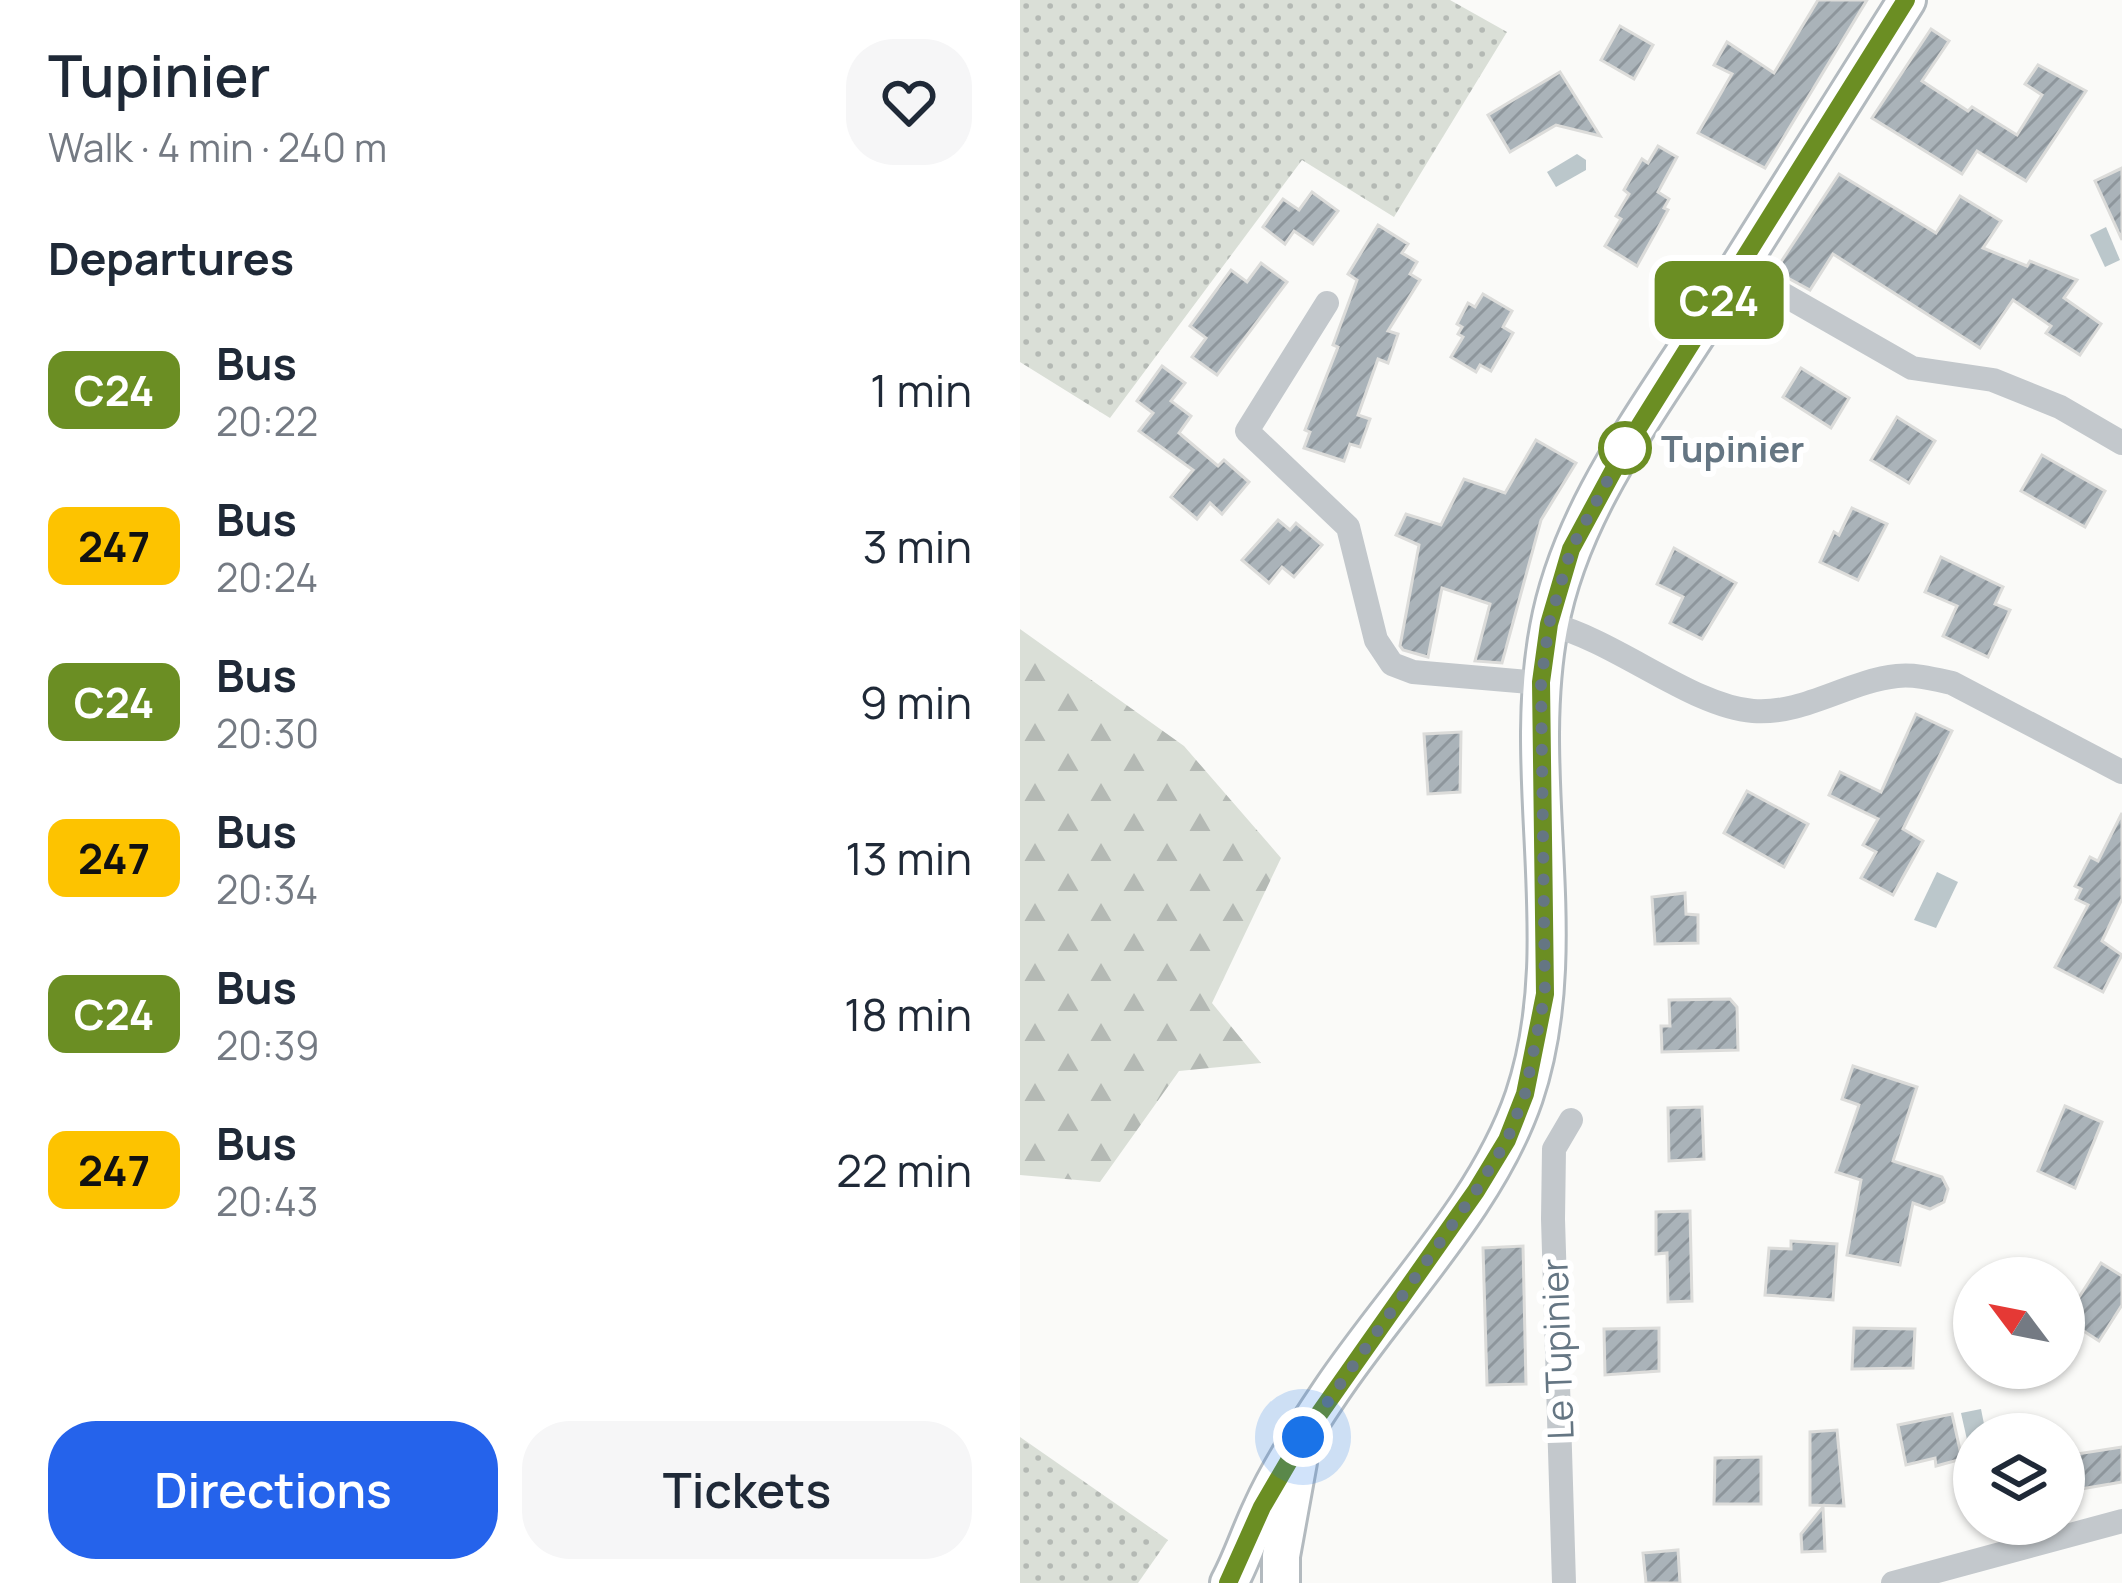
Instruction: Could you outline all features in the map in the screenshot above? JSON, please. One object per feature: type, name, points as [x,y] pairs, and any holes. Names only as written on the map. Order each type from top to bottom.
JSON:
[{"type":"main road","points":[[1228,1583],[1262,1507],[1303,1437],[1476,1191],[1507,1140],[1525,1094],[1545,994],[1541,682],[1549,624],[1571,549],[1602,486],[1906,0]]},
{"type":"main road","points":[[1281,1583],[1281,1556],[1303,1437]]},
{"type":"street","points":[[1739,268],[1912,368],[1993,380],[2060,407],[2122,443]]},
{"type":"street","points":[[1327,303],[1247,430],[1348,527],[1376,640],[1393,664],[1413,672],[1541,682]]},
{"type":"street","points":[[1549,624],[1582,632],[1713,700],[1751,711],[1783,710],[1894,676],[1952,683],[2122,772]]},
{"type":"street","name":"Le Tupinier","points":[[1564,1583],[1552,1219],[1554,1149],[1571,1120]]},
{"type":"street","points":[[1893,1583],[2122,1521]]},
{"type":"green space","points":[[1020,0],[1450,0],[1507,32],[1394,217],[1302,160],[1110,418],[1020,362]]},
{"type":"green space","points":[[1020,629],[1184,746],[1281,858],[1212,1003],[1261,1063],[1179,1071],[1100,1182],[1020,1175]]},
{"type":"green space","points":[[1020,1437],[1168,1540],[1138,1583],[1020,1583]]},
{"type":"shaded area","points":[[1577,154],[1586,160],[1586,170],[1556,187],[1547,172]]},
{"type":"shaded area","points":[[2106,227],[2120,260],[2105,267],[2090,235]]},
{"type":"shaded area","points":[[1937,872],[1958,882],[1936,928],[1914,920]]},
{"type":"building","points":[[1818,0],[1867,0],[1765,168],[1698,133],[1732,74],[1714,65],[1727,42],[1774,73]]},
{"type":"building","points":[[1620,26],[1653,45],[1634,79],[1601,60]]},
{"type":"building","points":[[1931,29],[1949,41],[1922,81],[2017,135],[2042,95],[2025,84],[2038,65],[2086,91],[2026,181],[1977,151],[1962,174],[1872,118]]},
{"type":"building","points":[[1560,72],[1600,136],[1556,125],[1510,152],[1488,115]]},
{"type":"building","points":[[1658,146],[1677,157],[1658,192],[1669,199],[1664,208],[1668,210],[1637,266],[1605,246],[1621,219],[1616,216],[1629,194],[1624,190],[1642,159],[1648,163]]},
{"type":"building","points":[[2122,168],[2122,240],[2095,181]]},
{"type":"building","points":[[1839,174],[1936,233],[1960,196],[2001,221],[1983,248],[2077,280],[2064,298],[2101,324],[2080,355],[2046,333],[2051,326],[2013,300],[1980,348],[1833,254],[1810,290],[1775,271]]},
{"type":"building","points":[[1312,192],[1338,211],[1313,244],[1294,231],[1285,244],[1263,227],[1283,199],[1299,210]]},
{"type":"building","points":[[1378,225],[1408,244],[1402,253],[1417,262],[1410,274],[1420,280],[1388,331],[1398,334],[1388,363],[1378,359],[1358,415],[1370,419],[1360,447],[1350,444],[1344,461],[1304,448],[1310,432],[1305,430],[1338,347],[1333,345],[1357,280],[1348,274]]},
{"type":"building","points":[[1261,263],[1287,282],[1217,375],[1192,357],[1206,338],[1190,326],[1231,270],[1247,282]]},
{"type":"building","points":[[1483,294],[1512,311],[1503,327],[1513,333],[1491,371],[1480,365],[1476,372],[1451,357],[1463,337],[1457,324],[1468,303],[1475,307]]},
{"type":"building","points":[[1162,366],[1185,383],[1171,401],[1191,416],[1179,433],[1218,466],[1224,460],[1249,482],[1222,514],[1210,503],[1197,519],[1171,497],[1193,470],[1139,431],[1153,413],[1137,401]]},
{"type":"building","points":[[1801,368],[1849,398],[1831,428],[1783,397]]},
{"type":"building","points":[[1897,417],[1935,441],[1909,483],[1871,460]]},
{"type":"building","points":[[1536,440],[1576,463],[1541,520],[1502,663],[1475,661],[1490,604],[1442,588],[1428,657],[1403,650],[1419,545],[1396,535],[1406,514],[1441,525],[1464,479],[1505,493]]},
{"type":"building","points":[[2042,455],[2105,491],[2085,527],[2021,491]]},
{"type":"building","points":[[1852,508],[1887,524],[1858,580],[1820,562]]},
{"type":"building","points":[[1278,520],[1290,530],[1296,523],[1322,545],[1294,577],[1282,567],[1269,583],[1242,560]]},
{"type":"building","points":[[1674,548],[1736,583],[1702,639],[1670,623],[1683,597],[1657,584]]},
{"type":"building","points":[[1941,557],[2003,587],[1995,604],[2010,610],[1988,657],[1943,636],[1957,606],[1925,592]]},
{"type":"building","points":[[1916,714],[1952,731],[1903,829],[1923,841],[1893,895],[1861,878],[1876,852],[1863,845],[1878,819],[1829,795],[1840,772],[1881,792]]},
{"type":"building","points":[[1461,732],[1460,792],[1428,794],[1424,734]]},
{"type":"building","points":[[1747,791],[1808,824],[1784,867],[1724,833]]},
{"type":"building","points":[[2122,813],[2122,899],[2102,941],[2122,955],[2103,992],[2055,967],[2088,905],[2076,899],[2081,889],[2075,886],[2090,857],[2098,861]]},
{"type":"building","points":[[1685,893],[1686,914],[1698,915],[1698,943],[1655,944],[1652,897]]},
{"type":"building","points":[[1730,999],[1737,1007],[1738,1050],[1662,1052],[1661,1026],[1670,1026],[1669,1000]]},
{"type":"building","points":[[1853,1066],[1917,1087],[1893,1161],[1942,1177],[1948,1189],[1944,1202],[1930,1209],[1913,1203],[1900,1265],[1847,1255],[1861,1180],[1836,1172],[1859,1105],[1842,1099]]},
{"type":"building","points":[[2065,1106],[2102,1122],[2075,1188],[2038,1171]]},
{"type":"building","points":[[1702,1107],[1704,1159],[1669,1161],[1668,1108]]},
{"type":"building","points":[[1690,1211],[1692,1301],[1668,1302],[1667,1253],[1656,1254],[1656,1212]]},
{"type":"building","points":[[1791,1241],[1837,1244],[1833,1300],[1765,1295],[1769,1248],[1791,1249]]},
{"type":"building","points":[[1523,1246],[1526,1384],[1487,1385],[1483,1248]]},
{"type":"building","points":[[2101,1263],[2122,1276],[2122,1305],[2099,1341],[2085,1332],[2085,1288]]},
{"type":"building","points":[[1659,1328],[1659,1371],[1605,1375],[1604,1329]]},
{"type":"building","points":[[1854,1328],[1915,1329],[1913,1368],[1852,1369]]},
{"type":"building","points":[[1952,1414],[1953,1461],[1936,1466],[1935,1458],[1906,1465],[1898,1425]]},
{"type":"building","points":[[1837,1430],[1844,1506],[1810,1505],[1810,1432]]},
{"type":"building","points":[[2122,1447],[2122,1482],[2085,1488],[2085,1453]]},
{"type":"building","points":[[1761,1457],[1761,1504],[1714,1504],[1715,1458]]},
{"type":"building","points":[[1823,1507],[1825,1551],[1802,1552],[1801,1534]]},
{"type":"building","points":[[1678,1550],[1680,1583],[1646,1583],[1643,1553]]},
{"type":"bus line","name":"C24","points":[[1228,1583],[1262,1507],[1303,1437],[1476,1191],[1507,1140],[1525,1094],[1545,994],[1541,682],[1549,624],[1571,549],[1602,486],[1906,0]]},
{"type":"place","name":"Tupinier","points":[[1625,448]]},
{"type":"route","points":[[1303,1437],[1476,1191],[1507,1140],[1525,1094],[1545,994],[1541,682],[1549,624],[1571,549],[1625,448]]}]
